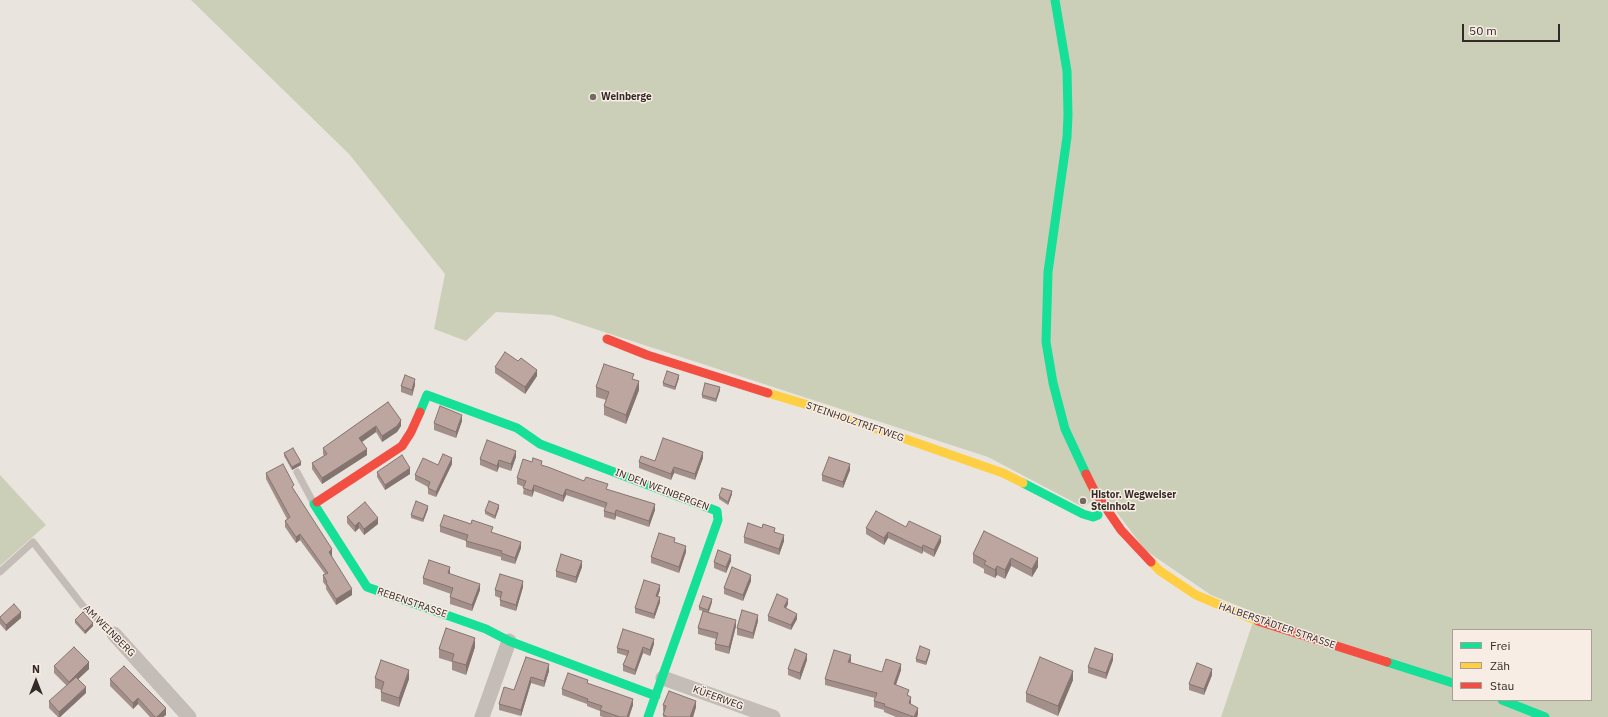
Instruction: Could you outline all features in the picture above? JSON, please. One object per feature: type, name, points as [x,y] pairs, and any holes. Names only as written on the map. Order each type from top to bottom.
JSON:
[{"type":"street","name":"HALBERSTÄDTER STRASSE","points":[[1055,0],[1067,71],[1068,115],[1067,137],[1048,272],[1046,342],[1053,383],[1065,429],[1077,458],[1095,492],[1117,525],[1139,550],[1160,571],[1196,595],[1245,616],[1274,626],[1452,683]]},
{"type":"street","name":"STEINHOLZTRIFTWEG","points":[[607,339],[647,355],[808,406],[1003,473],[1083,514],[1093,517],[1098,515]]},
{"type":"street","name":"IN DEN WEINBERGEN","points":[[314,504],[402,446],[411,432],[427,395],[517,428],[540,444],[717,511],[718,520],[648,717]]},
{"type":"street","name":"REBENSTRASSE","points":[[314,504],[362,581],[367,586],[486,629],[510,641],[656,696]]},
{"type":"street","name":"AM WEINBERG","points":[[114,634],[189,717]]},
{"type":"street","points":[[482,717],[510,641]]},
{"type":"street","name":"KÜFERWEG","points":[[663,678],[772,717]]},
{"type":"street","points":[[1505,701],[1545,717]]},
{"type":"lane","points":[[297,472],[314,504]]},
{"type":"lane","name":"AM WEINBERG","points":[[0,572],[33,542],[83,606],[114,634]]},
{"type":"green space","points":[[191,0],[1608,0],[1608,717],[1221,717],[1256,613],[1211,595],[1145,550],[1103,494],[1083,507],[988,457],[552,315],[496,312],[466,341],[434,329],[445,274],[349,154]]},
{"type":"green space","points":[[0,475],[46,525],[0,566]]},
{"type":"building","points":[[505,352],[518,361],[521,358],[537,370],[525,387],[495,367]]},
{"type":"building","points":[[604,364],[634,374],[632,379],[639,381],[626,415],[604,406],[609,392],[596,387]]},
{"type":"building","points":[[667,371],[679,375],[675,387],[663,383]]},
{"type":"building","points":[[405,375],[415,379],[412,390],[401,386]]},
{"type":"building","points":[[705,383],[720,387],[716,399],[702,395]]},
{"type":"building","points":[[388,402],[401,420],[397,426],[382,436],[376,426],[359,438],[367,449],[322,478],[312,463],[327,454],[323,448]]},
{"type":"building","points":[[440,406],[462,415],[456,432],[434,423]]},
{"type":"building","points":[[663,438],[703,452],[695,474],[674,467],[671,474],[639,462],[641,456],[655,461]]},
{"type":"building","points":[[487,440],[516,451],[511,464],[499,460],[497,466],[480,459]]},
{"type":"building","points":[[293,448],[301,462],[292,467],[284,453]]},
{"type":"building","points":[[443,454],[452,458],[436,492],[428,488],[430,482],[415,475],[423,458],[438,465]]},
{"type":"building","points":[[402,455],[410,468],[385,485],[377,472]]},
{"type":"building","points":[[829,457],[850,464],[843,482],[822,475]]},
{"type":"building","points":[[533,458],[542,461],[541,465],[584,481],[586,477],[608,484],[606,489],[655,504],[649,521],[616,510],[615,514],[604,511],[607,503],[566,489],[563,496],[534,485],[532,491],[523,488],[526,481],[517,478],[523,459],[532,462]]},
{"type":"building","points":[[283,464],[294,485],[292,487],[332,549],[329,552],[352,589],[336,599],[323,575],[328,573],[300,534],[296,537],[285,521],[290,517],[266,473]]},
{"type":"building","points":[[722,488],[732,491],[728,502],[719,496]]},
{"type":"building","points":[[416,501],[428,506],[423,519],[411,515]]},
{"type":"building","points":[[489,501],[499,505],[495,516],[485,511]]},
{"type":"building","points":[[365,502],[378,518],[364,529],[359,522],[355,526],[347,517]]},
{"type":"building","points":[[876,511],[906,527],[909,521],[941,536],[934,550],[923,545],[922,548],[888,532],[884,538],[866,528]]},
{"type":"building","points":[[444,515],[471,524],[472,520],[493,527],[491,532],[521,542],[515,558],[501,553],[502,551],[466,541],[468,535],[440,526]]},
{"type":"building","points":[[748,523],[762,528],[763,524],[775,528],[774,532],[784,535],[779,549],[744,537]]},
{"type":"building","points":[[984,531],[1038,558],[1032,569],[1011,558],[1005,570],[997,566],[995,570],[984,564],[986,561],[973,554]]},
{"type":"building","points":[[659,533],[675,538],[674,542],[686,546],[679,567],[651,557]]},
{"type":"building","points":[[718,550],[731,555],[726,567],[714,562]]},
{"type":"building","points":[[561,554],[582,561],[576,577],[556,571]]},
{"type":"building","points":[[429,560],[450,567],[448,573],[480,584],[472,605],[450,597],[453,588],[423,578]]},
{"type":"building","points":[[732,567],[751,575],[743,595],[724,588]]},
{"type":"building","points":[[500,574],[523,581],[516,605],[500,600],[502,592],[495,590]]},
{"type":"building","points":[[644,580],[660,585],[656,596],[660,597],[654,614],[635,608]]},
{"type":"building","points":[[777,594],[788,599],[784,607],[797,614],[791,625],[768,616]]},
{"type":"building","points":[[703,596],[712,599],[708,610],[699,607]]},
{"type":"building","points":[[14,604],[21,612],[6,625],[0,617]]},
{"type":"building","points":[[742,610],[758,615],[753,633],[737,628]]},
{"type":"building","points":[[703,611],[736,620],[729,647],[715,644],[718,633],[698,628]]},
{"type":"building","points":[[83,612],[93,623],[85,631],[75,620]]},
{"type":"building","points":[[446,628],[475,638],[466,665],[452,661],[454,654],[439,649]]},
{"type":"building","points":[[623,629],[654,639],[650,650],[643,647],[635,670],[623,665],[629,651],[617,648]]},
{"type":"building","points":[[920,646],[930,650],[926,662],[916,659]]},
{"type":"building","points":[[74,647],[89,662],[69,682],[54,666]]},
{"type":"building","points":[[1095,648],[1113,654],[1106,673],[1088,667]]},
{"type":"building","points":[[795,649],[807,654],[800,673],[788,669]]},
{"type":"building","points":[[834,650],[851,655],[848,662],[882,672],[886,659],[901,664],[894,684],[909,690],[907,695],[911,697],[909,703],[918,708],[914,717],[884,706],[885,704],[874,701],[877,693],[825,679]]},
{"type":"building","points":[[526,657],[549,664],[544,681],[531,677],[521,710],[499,704],[504,687],[514,690]]},
{"type":"building","points":[[1040,657],[1073,671],[1058,706],[1026,693]]},
{"type":"building","points":[[381,660],[409,670],[399,698],[381,692],[384,682],[375,678]]},
{"type":"building","points":[[1197,663],[1212,669],[1204,689],[1189,684]]},
{"type":"building","points":[[124,666],[166,708],[157,717],[155,717],[138,698],[133,703],[110,679]]},
{"type":"building","points":[[568,673],[588,680],[587,683],[633,699],[627,717],[620,717],[600,710],[602,706],[587,701],[588,699],[562,689]]},
{"type":"building","points":[[76,677],[86,687],[59,712],[49,701]]},
{"type":"building","points":[[669,691],[696,701],[690,717],[666,717],[663,715],[666,706],[663,705]]},
{"type":"traffic: fast","points":[[1055,0],[1067,71],[1068,115],[1067,137],[1048,272],[1046,342],[1053,383],[1065,429],[1086,474]]},
{"type":"traffic: fast","points":[[420,412],[427,395],[517,428],[540,444],[717,511],[718,520],[648,717]]},
{"type":"traffic: fast","points":[[1023,483],[1083,514],[1093,517],[1098,515]]},
{"type":"traffic: fast","points":[[317,502],[314,504],[367,587],[486,629],[509,641],[656,696]]},
{"type":"traffic: fast","points":[[1387,662],[1452,683]]},
{"type":"traffic: fast","points":[[1505,701],[1545,717]]},
{"type":"traffic: slow","points":[[768,393],[808,405],[1003,473],[1023,483]]},
{"type":"traffic: slow","points":[[1151,562],[1160,571],[1196,595],[1258,621]]},
{"type":"traffic: jam","points":[[607,339],[647,355],[768,393]]},
{"type":"traffic: jam","points":[[317,502],[402,446],[411,432],[420,412]]},
{"type":"traffic: jam","points":[[1086,474],[1095,492],[1121,530],[1151,562]]},
{"type":"traffic: jam","points":[[1258,621],[1387,662]]},
{"type":"place","name":"Weinberge","points":[[593,97]]},
{"type":"place","name":"Histor. Wegweiser Steinholz","points":[[1083,501]]}]
